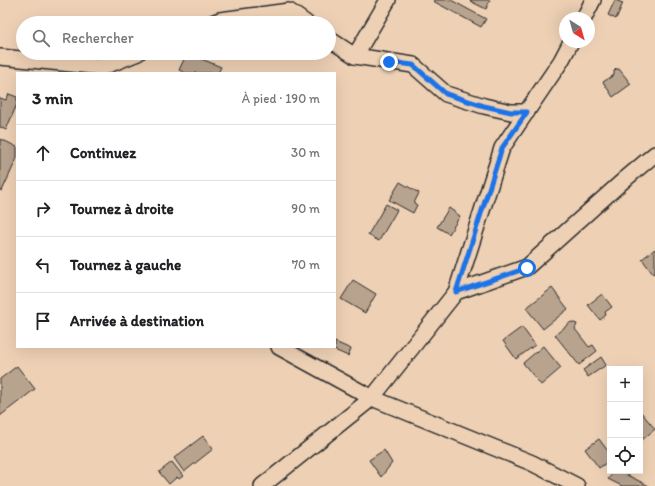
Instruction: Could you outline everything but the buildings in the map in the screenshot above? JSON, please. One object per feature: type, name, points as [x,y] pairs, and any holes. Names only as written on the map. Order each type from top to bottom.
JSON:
[{"type":"street","points":[[355,56],[388,0]]},
{"type":"street","points":[[587,12],[593,0]]},
{"type":"street","points":[[251,16],[289,11],[296,16]]},
{"type":"street","points":[[336,44],[355,56],[413,65],[446,94],[484,106],[511,112],[527,112]]},
{"type":"street","points":[[262,486],[372,398],[456,292],[502,148],[561,61],[568,48]]},
{"type":"street","points":[[0,57],[16,59]]},
{"type":"street","points":[[24,60],[104,70],[124,60]]},
{"type":"street","points":[[456,292],[527,268],[624,180],[655,154]]},
{"type":"street","points":[[281,348],[372,398],[532,463],[577,486]]},
{"type":"route","points":[[389,62],[413,65],[446,94],[484,106],[511,112],[527,112],[502,148],[456,292],[527,268]]}]
